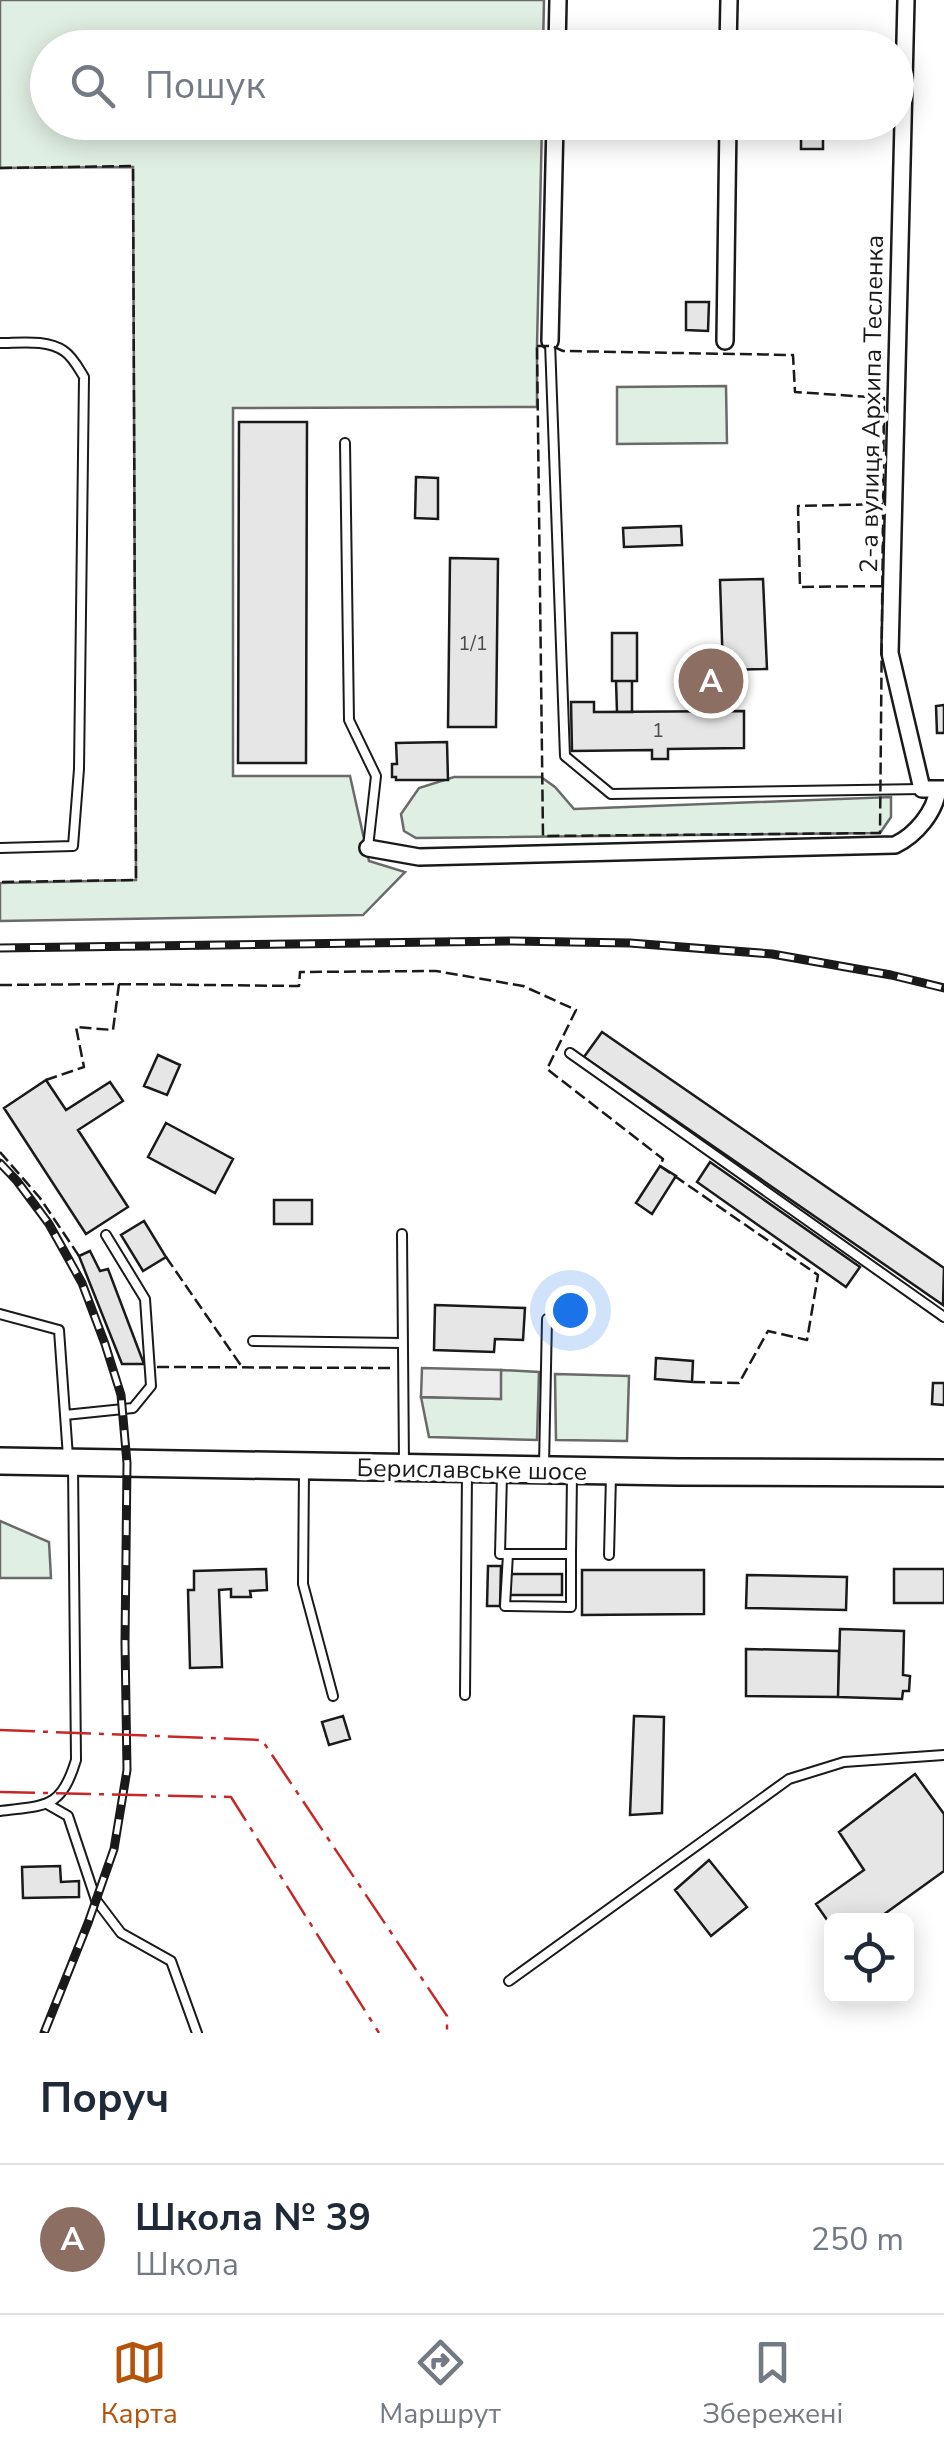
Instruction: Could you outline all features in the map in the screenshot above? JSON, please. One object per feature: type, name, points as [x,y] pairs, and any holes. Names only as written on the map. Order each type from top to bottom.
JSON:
[{"type":"main road","name":"Бериславське шосе","points":[[0,1461],[944,1473]]},
{"type":"street","points":[[557,30],[558,0]]},
{"type":"street","points":[[728,30],[729,0]]},
{"type":"street","name":"2-а вулиця Архипа Тесленка","points":[[905,30],[906,0]]},
{"type":"street","points":[[550,340],[555,140]]},
{"type":"street","points":[[725,341],[728,140]]},
{"type":"street","name":"2-а вулиця Архипа Тесленка","points":[[903,140],[890,653],[935,789]]},
{"type":"street","points":[[368,848],[420,857],[886,846],[904,841],[920,826],[936,802],[935,789]]},
{"type":"lane","points":[[550,340],[565,756],[611,794],[935,789]]},
{"type":"lane","points":[[0,343],[50,345],[64,351],[84,377],[79,769],[73,846],[0,848]]},
{"type":"lane","points":[[344,443],[349,720],[376,776],[368,848]]},
{"type":"lane","points":[[570,1052],[944,1317]]},
{"type":"lane","points":[[402,1234],[404,1468]]},
{"type":"lane","points":[[65,1415],[133,1408],[152,1386],[145,1299],[106,1236]]},
{"type":"lane","points":[[0,1314],[59,1330],[71,1462],[76,1760],[58,1798],[47,1804],[0,1811]]},
{"type":"lane","points":[[544,1470],[547,1319]]},
{"type":"lane","points":[[254,1341],[403,1343]]},
{"type":"lane","points":[[304,1466],[303,1584],[334,1696]]},
{"type":"lane","points":[[465,1696],[468,1468]]},
{"type":"lane","points":[[502,1470],[500,1554],[572,1554]]},
{"type":"lane","points":[[508,1554],[505,1606],[570,1607],[572,1470]]},
{"type":"lane","points":[[609,1555],[611,1471]]},
{"type":"lane","points":[[509,1981],[788,1780],[844,1762],[944,1755]]},
{"type":"lane","points":[[47,1804],[68,1816],[96,1900],[122,1933],[171,1961],[197,2033]]},
{"type":"green space","points":[[0,0],[544,0],[543,30],[30,30],[30,140],[542,140],[537,407],[233,408],[233,776],[350,776],[369,861],[405,872],[363,915],[0,921],[0,883],[136,880],[133,167],[0,168]]},
{"type":"green space","points":[[726,386],[727,443],[617,444],[617,387]]},
{"type":"green space","points":[[454,777],[541,777],[574,809],[891,797],[891,817],[880,833],[416,838],[404,831],[401,814],[419,788]]},
{"type":"green space","points":[[501,1370],[539,1372],[537,1440],[429,1437],[421,1397],[500,1399]]},
{"type":"green space","points":[[555,1374],[629,1376],[627,1441],[556,1440]]},
{"type":"green space","points":[[0,1521],[49,1542],[51,1578],[0,1578]]},
{"type":"shaded area","points":[[422,1368],[501,1370],[501,1399],[421,1397]]},
{"type":"building","points":[[801,140],[823,140],[823,149],[801,149]]},
{"type":"building","points":[[686,302],[709,302],[708,331],[686,330]]},
{"type":"building","points":[[239,422],[307,422],[306,763],[238,763]]},
{"type":"building","points":[[416,477],[438,478],[438,519],[415,518]]},
{"type":"building","points":[[681,526],[682,545],[624,547],[623,528]]},
{"type":"building","points":[[450,558],[498,559],[496,727],[448,727]]},
{"type":"building","points":[[763,579],[767,669],[723,670],[720,580]]},
{"type":"building","points":[[612,633],[637,633],[637,681],[612,681]]},
{"type":"building","points":[[616,681],[632,681],[632,712],[617,712]]},
{"type":"building","points":[[571,702],[594,702],[594,712],[744,711],[744,748],[668,749],[668,759],[652,759],[652,750],[572,751]]},
{"type":"building","points":[[944,705],[944,733],[937,733],[936,706]]},
{"type":"building","points":[[447,742],[448,780],[392,777],[392,764],[397,764],[396,743]]},
{"type":"building","points":[[602,1032],[944,1268],[943,1305],[584,1057]]},
{"type":"building","points":[[158,1055],[180,1065],[167,1095],[144,1086]]},
{"type":"building","points":[[46,1080],[66,1110],[110,1082],[123,1101],[78,1130],[128,1207],[86,1234],[4,1108]]},
{"type":"building","points":[[166,1123],[233,1159],[215,1193],[148,1157]]},
{"type":"building","points":[[710,1162],[860,1267],[846,1287],[697,1182]]},
{"type":"building","points":[[660,1166],[676,1176],[652,1214],[636,1203]]},
{"type":"building","points":[[274,1200],[312,1200],[312,1224],[274,1224]]},
{"type":"building","points":[[144,1221],[166,1257],[143,1271],[121,1235]]},
{"type":"building","points":[[90,1251],[100,1271],[108,1269],[144,1364],[122,1364],[79,1256]]},
{"type":"building","points":[[435,1305],[525,1308],[523,1340],[495,1339],[494,1352],[434,1350]]},
{"type":"building","points":[[656,1358],[693,1361],[692,1382],[655,1379]]},
{"type":"building","points":[[933,1383],[944,1383],[944,1405],[932,1404]]},
{"type":"building","points":[[488,1566],[501,1566],[500,1606],[487,1606]]},
{"type":"building","points":[[266,1569],[267,1590],[250,1591],[251,1597],[231,1597],[231,1589],[219,1590],[222,1667],[190,1668],[188,1590],[194,1590],[194,1571]]},
{"type":"building","points":[[894,1569],[944,1569],[944,1603],[894,1603]]},
{"type":"building","points":[[582,1570],[704,1570],[704,1614],[582,1615]]},
{"type":"building","points":[[510,1574],[562,1574],[562,1595],[510,1595]]},
{"type":"building","points":[[747,1575],[847,1577],[846,1610],[746,1608]]},
{"type":"building","points":[[840,1629],[904,1631],[903,1675],[910,1676],[909,1691],[903,1691],[902,1699],[838,1697]]},
{"type":"building","points":[[746,1649],[839,1651],[838,1697],[746,1696]]},
{"type":"building","points":[[343,1716],[350,1739],[329,1745],[322,1722]]},
{"type":"building","points":[[634,1716],[664,1717],[662,1813],[630,1815]]},
{"type":"building","points":[[915,1774],[944,1814],[944,1871],[886,1913],[824,1916],[816,1904],[864,1870],[839,1832]]},
{"type":"building","points":[[709,1860],[747,1907],[711,1936],[675,1890]]},
{"type":"building","points":[[60,1866],[61,1882],[79,1881],[79,1897],[23,1898],[22,1867]]},
{"type":"railway","points":[[0,948],[630,943],[772,954],[944,988]]},
{"type":"railway","points":[[0,1163],[49,1224],[82,1283],[121,1395],[127,1463],[127,1770],[114,1849],[44,2033]]},
{"type":"fence","points":[[0,168],[133,166],[136,880],[0,882]]},
{"type":"fence","points":[[537,346],[563,351],[793,355],[795,392],[884,398],[880,833],[543,836],[537,346]]},
{"type":"fence","points":[[882,586],[800,587],[798,506],[883,504]]},
{"type":"fence","points":[[119,984],[299,986],[300,972],[436,971],[523,986],[576,1010],[547,1069],[663,1159],[660,1166],[818,1275],[807,1340],[768,1331],[739,1383],[692,1382]]},
{"type":"fence","points":[[0,985],[119,984],[113,1030],[76,1027],[84,1067],[46,1080]]},
{"type":"fence","points":[[0,1152],[40,1198],[81,1259]]},
{"type":"fence","points":[[166,1257],[242,1367]]},
{"type":"fence","points":[[157,1367],[393,1368]]},
{"type":"power","points":[[0,1730],[262,1740],[447,2016],[447,2033]]},
{"type":"power","points":[[0,1792],[231,1797],[379,2033]]},
{"type":"place","name":"Школа № 39","points":[[711,681]]}]
